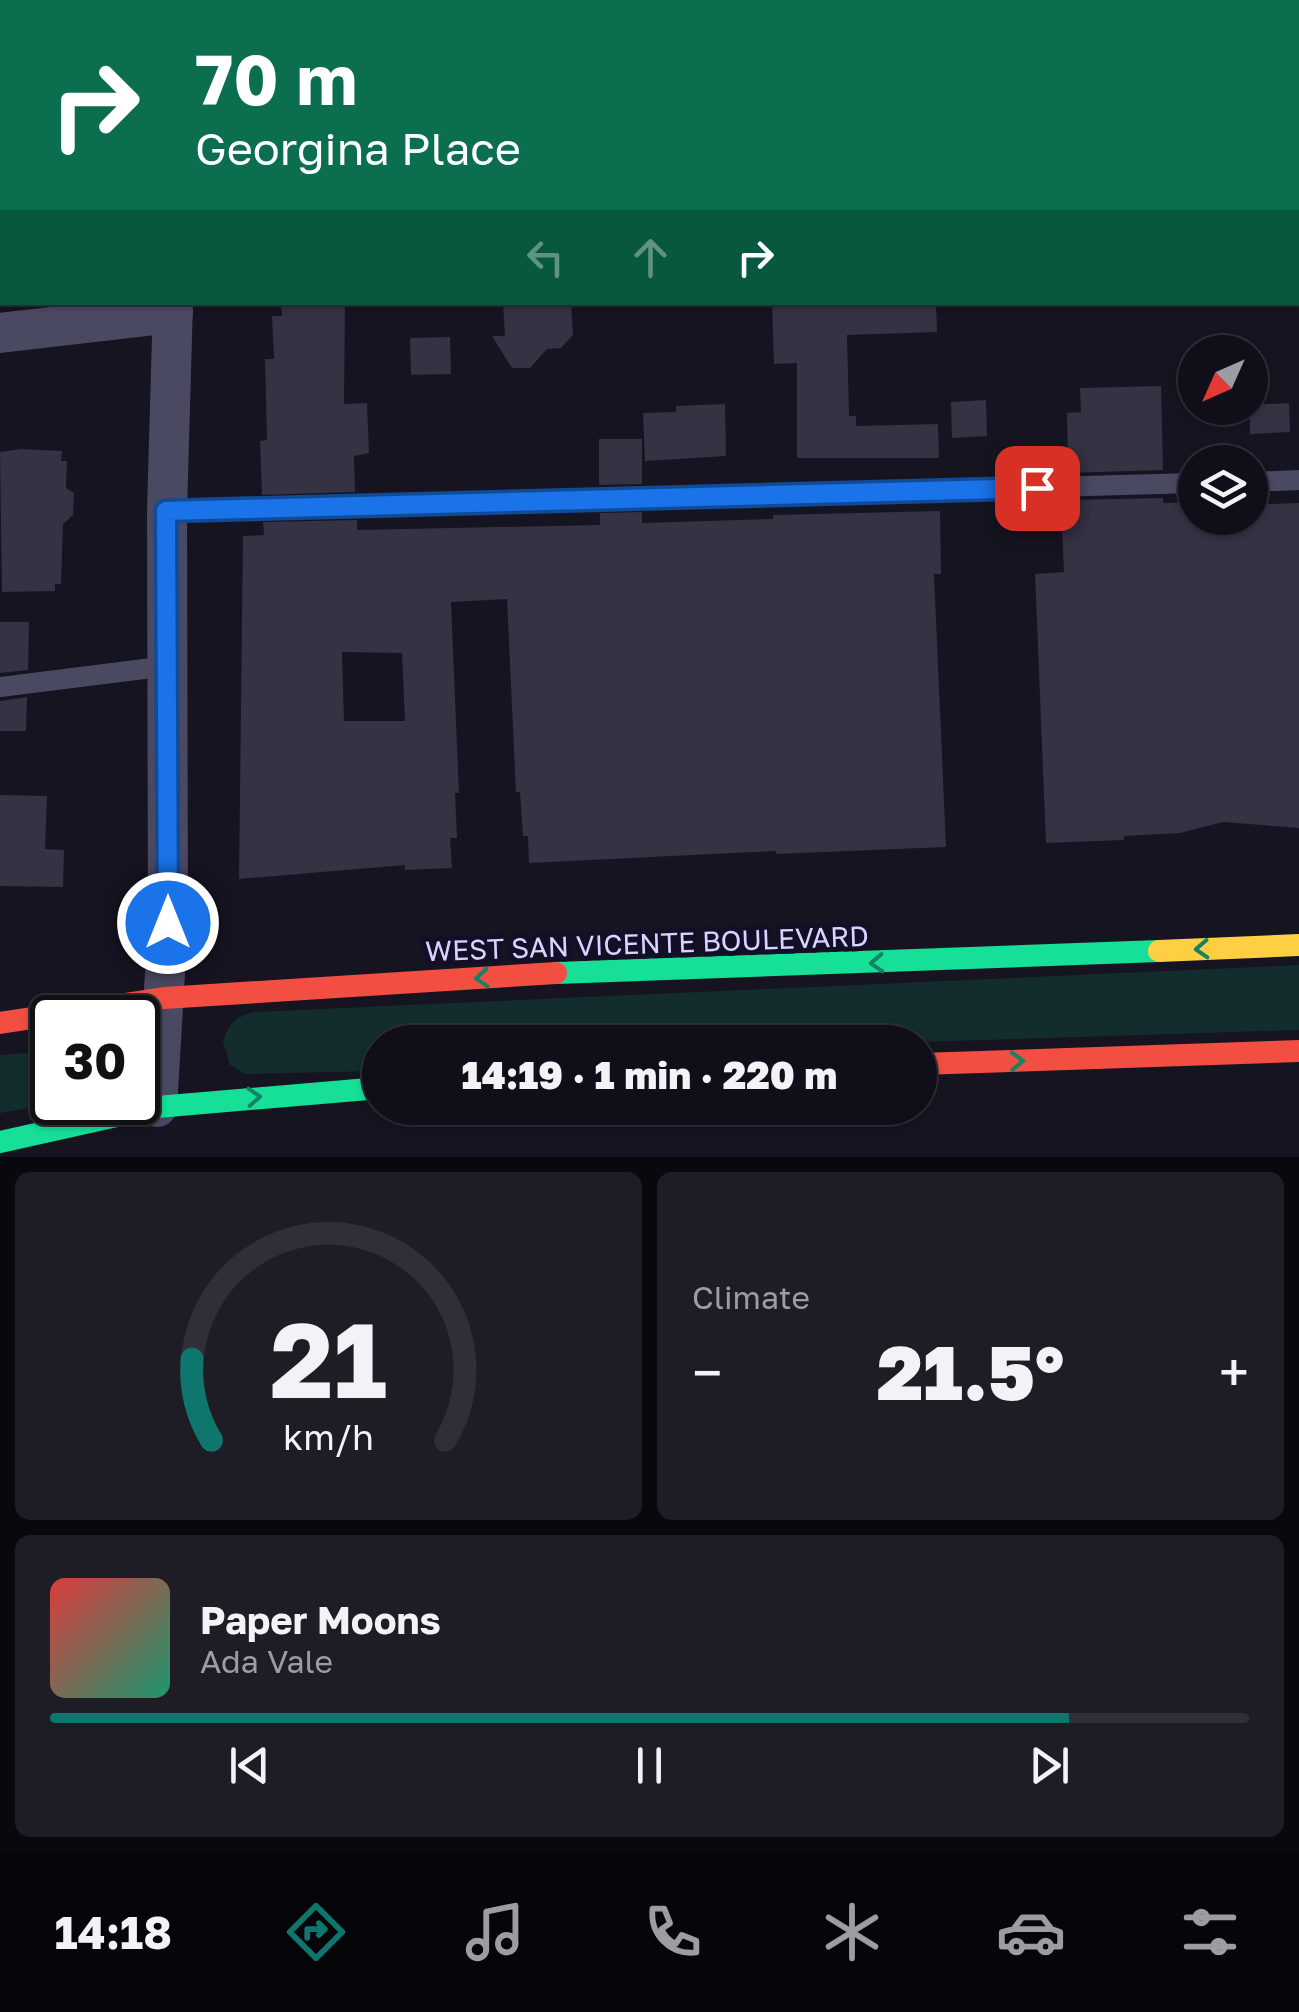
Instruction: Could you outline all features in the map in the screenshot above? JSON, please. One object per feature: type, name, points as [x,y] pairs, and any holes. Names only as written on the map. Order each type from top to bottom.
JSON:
[{"type":"main road","name":"WEST SAN VICENTE BOULEVARD","points":[[0,1023],[164,998],[570,972],[1299,945]]},
{"type":"main road","points":[[937,1063],[1299,1051]]},
{"type":"main road","points":[[160,1114],[362,1090]]},
{"type":"main road","points":[[0,1142],[98,1125]]},
{"type":"street","points":[[0,333],[173,308],[166,511],[168,923],[160,1050]]},
{"type":"lane","points":[[1268,481],[1299,480]]},
{"type":"lane","points":[[166,511],[1178,483]]},
{"type":"lane","points":[[0,687],[168,666]]},
{"type":"green space","points":[[1299,965],[1299,1030],[937,1041],[937,1025],[362,1025],[362,1071],[245,1074],[230,1065],[223,1042],[234,1022],[254,1012]]},
{"type":"green space","points":[[30,1053],[30,1108],[0,1113],[0,1055]]},
{"type":"building","points":[[281,305],[345,305],[344,404],[367,403],[369,453],[354,456],[355,492],[262,495],[260,441],[267,440],[265,359],[274,359],[272,316],[282,316]]},
{"type":"building","points":[[503,305],[571,305],[573,335],[561,348],[547,349],[530,368],[512,368],[492,336],[505,336]]},
{"type":"building","points":[[772,305],[936,305],[937,332],[847,335],[849,416],[856,416],[856,426],[938,424],[939,458],[797,458],[797,363],[774,364]]},
{"type":"building","points":[[450,337],[451,374],[411,375],[410,338]]},
{"type":"building","points":[[1161,386],[1163,470],[1068,473],[1067,413],[1081,412],[1080,388]]},
{"type":"building","points":[[986,400],[987,436],[952,438],[951,402]]},
{"type":"building","points":[[1289,403],[1290,432],[1250,434],[1250,425],[1268,425],[1268,404]]},
{"type":"building","points":[[725,404],[726,456],[645,461],[643,413],[676,412],[676,406]]},
{"type":"building","points":[[599,439],[642,439],[642,484],[599,485]]},
{"type":"building","points":[[62,451],[61,461],[67,461],[66,488],[74,493],[73,515],[63,524],[61,584],[55,584],[55,591],[2,592],[0,452]]},
{"type":"building","points":[[1163,498],[1163,503],[1178,503],[1178,535],[1268,535],[1268,504],[1299,503],[1299,828],[1223,822],[1180,833],[1124,836],[1124,840],[1046,843],[1035,574],[1064,572],[1061,504],[1068,500]]},
{"type":"building","points":[[940,511],[941,574],[934,574],[946,847],[529,863],[520,792],[516,792],[507,599],[451,602],[459,793],[455,793],[457,838],[450,838],[452,868],[405,870],[405,865],[239,879],[243,536],[264,535],[263,522],[357,520],[357,530],[600,525],[600,513],[642,512],[642,523],[773,519],[773,515]],"holes":[[[342,652],[402,653],[405,721],[344,721]]]},
{"type":"building","points":[[0,622],[29,622],[28,670],[0,673]]},
{"type":"building","points":[[27,697],[26,731],[0,731],[0,701]]},
{"type":"building","points":[[0,795],[47,796],[45,849],[64,850],[63,887],[0,886]]},
{"type":"traffic: fast","points":[[556,973],[1159,951]]},
{"type":"traffic: fast","points":[[0,1142],[157,1107],[362,1090]]},
{"type":"traffic: slow","points":[[1159,951],[1299,945]]},
{"type":"traffic: jam","points":[[0,1023],[164,998],[556,973]]},
{"type":"traffic: jam","points":[[937,1063],[1299,1051]]},
{"type":"route","points":[[168,923],[166,511],[1037,488]]}]
